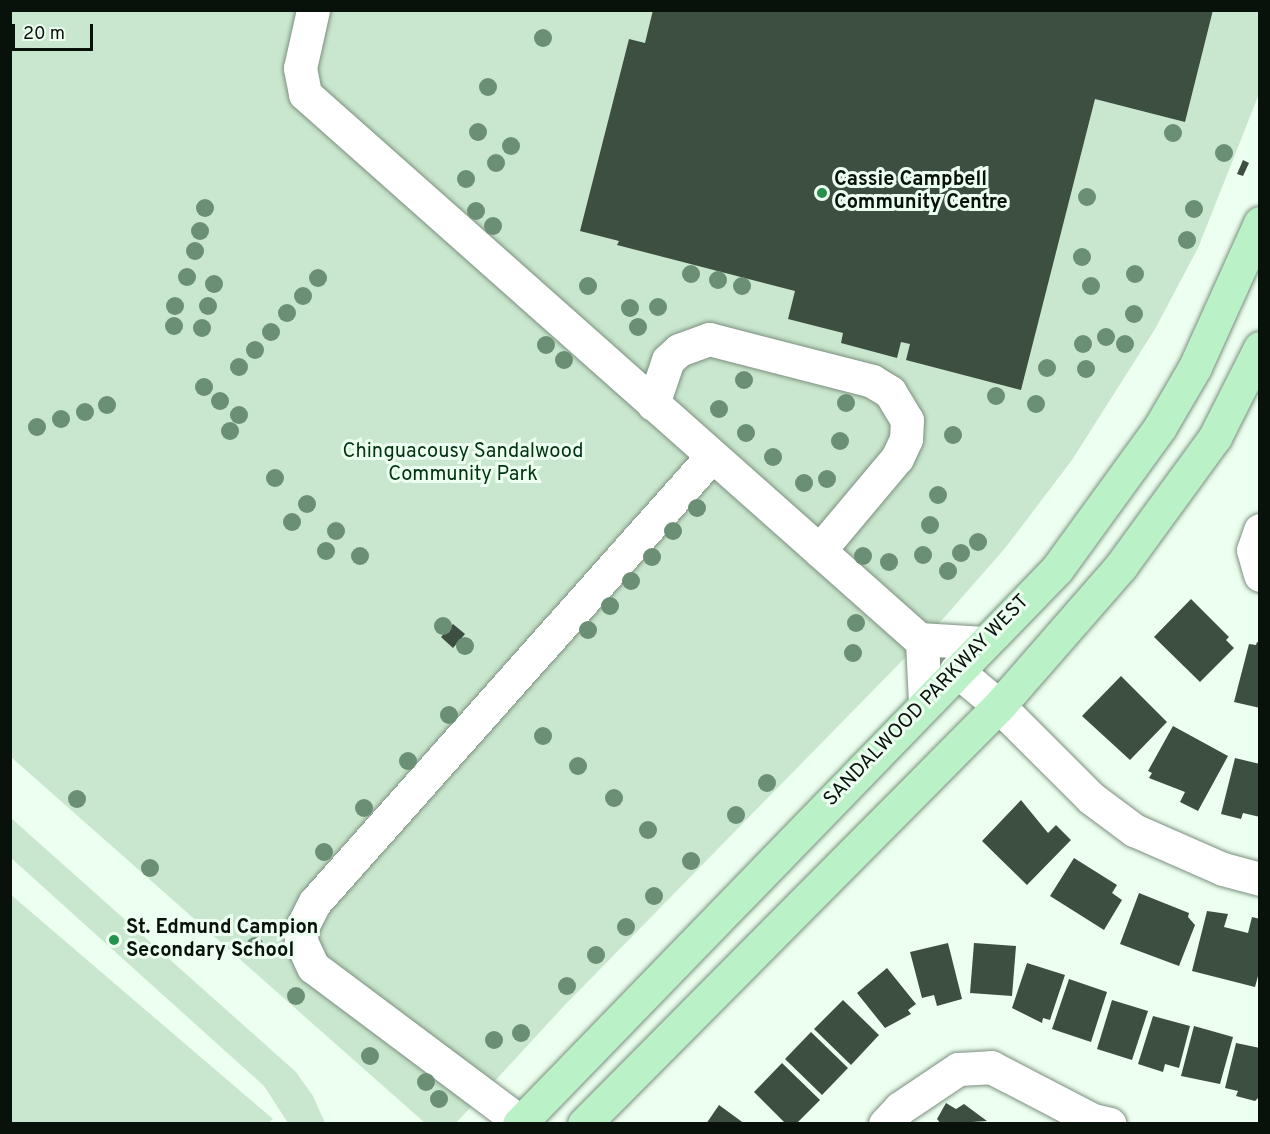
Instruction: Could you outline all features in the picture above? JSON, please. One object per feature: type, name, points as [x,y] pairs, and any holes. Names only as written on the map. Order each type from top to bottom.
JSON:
[{"type":"main road","name":"SANDALWOOD PARKWAY WEST","points":[[521,1123],[956,670],[1057,569],[1160,427],[1195,367],[1260,223]]},
{"type":"main road","points":[[584,1124],[999,706],[1128,557],[1215,437],[1260,348]]},
{"type":"street","points":[[313,10],[300,68],[305,94],[922,641],[984,643]]},
{"type":"street","points":[[653,404],[668,360],[679,350],[709,339],[872,381],[890,392],[907,420],[906,439],[897,458],[819,551]]},
{"type":"street","points":[[521,1123],[314,967],[301,941],[302,927],[315,902],[712,456]]},
{"type":"street","points":[[1260,530],[1253,550],[1260,575]]},
{"type":"street","points":[[922,641],[926,702]]},
{"type":"street","points":[[956,670],[999,706],[1091,798],[1134,830],[1223,869],[1260,879]]},
{"type":"street","points":[[885,1124],[900,1108],[958,1069],[991,1067],[1093,1120],[1110,1124]]},
{"type":"green space","name":"Chinguacousy Sandalwood Community Park","points":[[11,11],[1259,11],[1259,94],[1198,248],[1155,329],[1072,460],[1006,547],[943,619],[563,1007],[456,1123],[425,1123],[11,757]]},
{"type":"green space","points":[[11,818],[296,1072],[313,1096],[325,1123],[288,1123],[264,1086],[11,858]]},
{"type":"green space","points":[[10,894],[273,1119],[268,1123],[11,1123]]},
{"type":"building","name":"Cassie Campbell Community Centre","points":[[653,10],[1213,10],[1185,122],[1095,99],[1021,390],[906,360],[910,344],[901,342],[897,358],[841,343],[843,333],[788,319],[795,291],[617,245],[619,241],[580,231],[629,39],[645,43]]},
{"type":"building","points":[[1243,160],[1249,163],[1243,176],[1237,174]]},
{"type":"building","points":[[1191,599],[1229,637],[1226,640],[1234,648],[1200,682],[1154,637]]},
{"type":"building","points":[[453,624],[465,634],[453,648],[441,637]]},
{"type":"building","points":[[1257,642],[1260,643],[1260,708],[1234,702],[1249,644],[1256,645]]},
{"type":"building","points":[[1121,676],[1167,722],[1130,760],[1082,716]]},
{"type":"building","points":[[1173,726],[1228,756],[1198,811],[1180,802],[1185,792],[1149,778],[1152,773],[1148,771]]},
{"type":"building","points":[[1235,758],[1260,764],[1260,817],[1243,813],[1241,819],[1221,814]]},
{"type":"building","points":[[1021,800],[1048,833],[1056,825],[1071,840],[1027,885],[982,841]]},
{"type":"building","points":[[1074,858],[1117,885],[1112,893],[1122,900],[1104,930],[1050,896]]},
{"type":"building","points":[[1139,893],[1189,913],[1188,917],[1195,925],[1179,966],[1120,944]]},
{"type":"building","points":[[1207,911],[1228,914],[1224,927],[1248,933],[1252,917],[1260,919],[1260,969],[1255,987],[1192,971]]},
{"type":"building","points":[[948,943],[962,999],[937,1006],[934,995],[922,998],[910,952]]},
{"type":"building","points":[[974,943],[1016,946],[1012,996],[970,993]]},
{"type":"building","points":[[1027,963],[1065,975],[1050,1020],[1043,1018],[1042,1023],[1012,1008]]},
{"type":"building","points":[[887,968],[916,1004],[908,1010],[911,1014],[885,1028],[857,993]]},
{"type":"building","points":[[1069,979],[1107,992],[1091,1042],[1052,1029]]},
{"type":"building","points":[[843,1000],[879,1035],[851,1065],[814,1029]]},
{"type":"building","points":[[1112,1000],[1148,1011],[1132,1060],[1097,1049]]},
{"type":"building","points":[[1153,1016],[1190,1026],[1179,1068],[1165,1064],[1163,1072],[1138,1064]]},
{"type":"building","points":[[1194,1026],[1233,1037],[1220,1084],[1181,1076]]},
{"type":"building","points":[[811,1032],[848,1068],[822,1095],[785,1059]]},
{"type":"building","points":[[1236,1043],[1260,1048],[1260,1096],[1255,1101],[1236,1096],[1238,1091],[1225,1088]]},
{"type":"building","points":[[782,1063],[820,1100],[796,1124],[786,1124],[754,1092]]},
{"type":"building","points":[[946,1103],[956,1109],[964,1104],[987,1121],[941,1124],[937,1119]]},
{"type":"building","points":[[719,1105],[745,1124],[706,1124]]},
{"type":"place","name":"Cassie Campbell Community Centre","points":[[822,193]]},
{"type":"place","name":"St. Edmund Campion Secondary School","points":[[114,940]]}]
